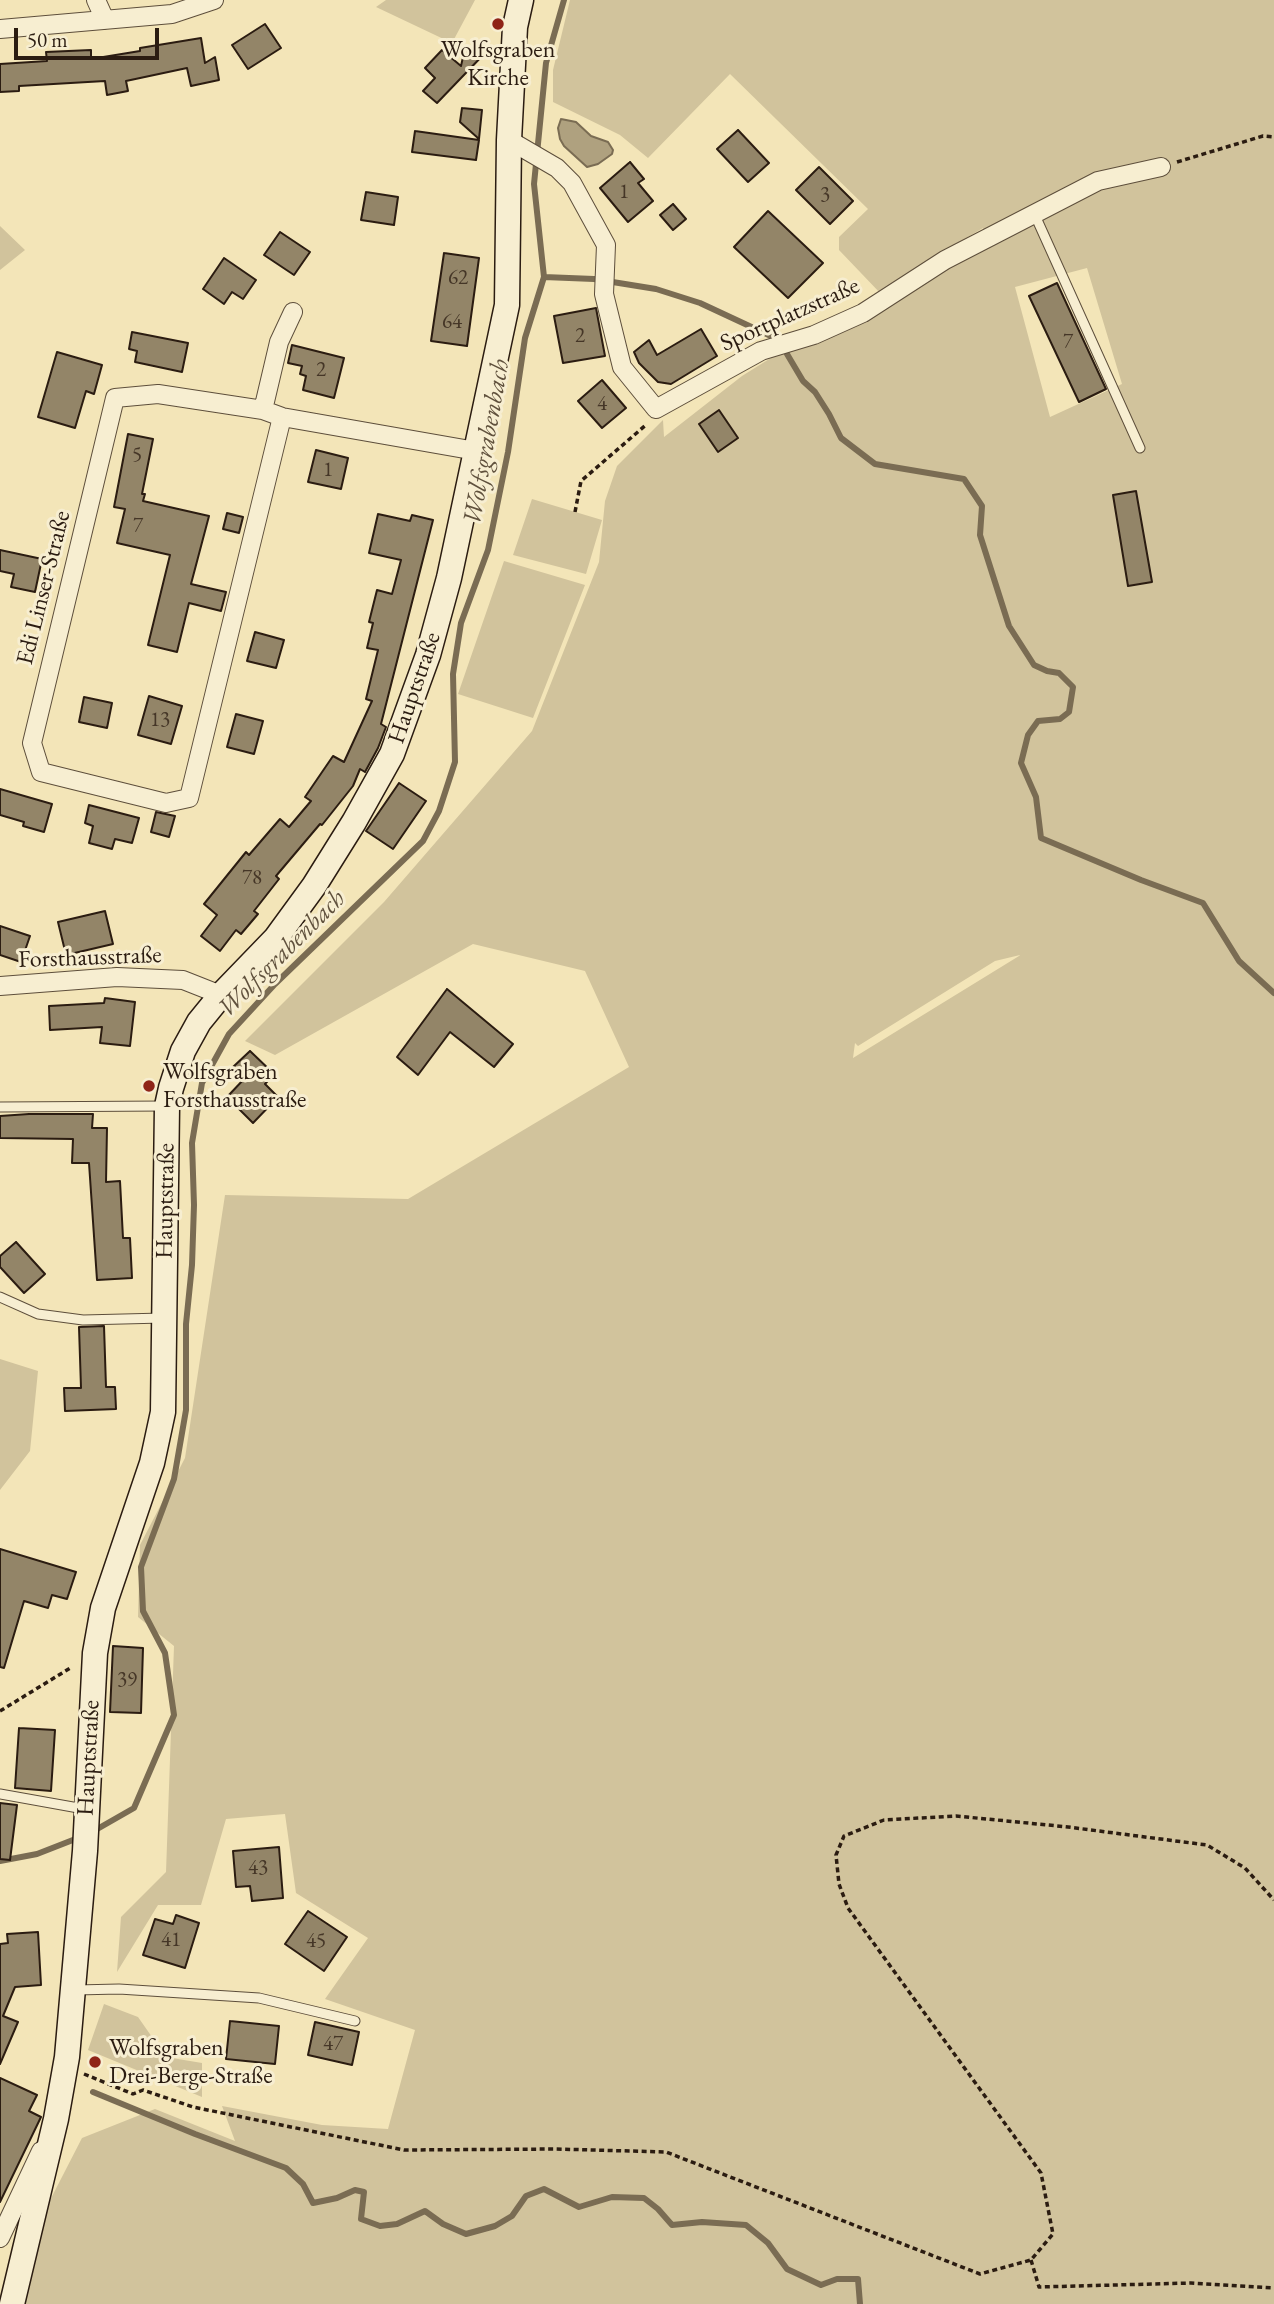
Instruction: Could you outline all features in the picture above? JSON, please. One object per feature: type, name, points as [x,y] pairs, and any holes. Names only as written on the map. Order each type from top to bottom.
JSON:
[{"type":"main road","name":"Hauptstraße","points":[[12,2304],[66,2066],[85,1851],[95,1653],[103,1608],[152,1463],[163,1412],[167,1106],[183,1051],[199,1022],[220,995],[276,938],[314,886],[354,822],[393,754],[428,655],[449,578],[507,305],[519,146],[515,27],[521,0]]},
{"type":"street","points":[[96,0],[106,20]]},
{"type":"street","points":[[0,29],[172,14],[214,0]]},
{"type":"street","points":[[519,146],[557,168],[572,183],[606,245],[604,294],[621,368],[656,409]]},
{"type":"street","name":"Sportplatzstraße","points":[[656,409],[761,351],[814,335],[863,313],[945,260],[1098,180],[1161,167]]},
{"type":"street","points":[[263,410],[279,342],[293,312]]},
{"type":"street","name":"Edi Linser-Straße","points":[[282,417],[189,798],[166,803],[41,772],[32,743],[115,398],[158,394],[263,410],[282,417],[476,451]]},
{"type":"street","name":"Forsthausstraße","points":[[0,986],[117,977],[183,980],[220,995]]},
{"type":"street","points":[[0,2238],[56,2119]]},
{"type":"lane","points":[[1034,213],[1140,448]]},
{"type":"lane","points":[[0,1107],[167,1106]]},
{"type":"lane","points":[[0,1297],[38,1314],[83,1320],[165,1318]]},
{"type":"lane","points":[[0,1794],[86,1817]]},
{"type":"lane","points":[[74,1990],[119,1989],[258,1998],[355,2021]]},
{"type":"path","points":[[1161,167],[1263,136],[1274,137]]},
{"type":"path","points":[[575,512],[581,481],[655,417],[656,409]]},
{"type":"path","points":[[0,1711],[95,1653]]},
{"type":"path","points":[[66,2066],[133,2094],[143,2090],[192,2107],[404,2150],[556,2149],[666,2152],[980,2274],[1031,2260],[1053,2234],[1041,2173],[848,1908],[839,1884],[836,1855],[844,1836],[884,1820],[956,1816],[1207,1845],[1245,1868],[1274,1900]]},
{"type":"path","points":[[1031,2260],[1039,2287],[1191,2283],[1274,2288]]},
{"type":"shaded area","points":[[386,0],[475,0],[452,43],[376,7]]},
{"type":"shaded area","points":[[570,0],[1274,0],[1274,2304],[19,2304],[45,2210],[82,2138],[155,2109],[235,2141],[222,2106],[322,2125],[388,2129],[415,2030],[325,1999],[368,1938],[296,1893],[285,1814],[226,1819],[201,1905],[158,1905],[117,1972],[121,1917],[166,1872],[174,1646],[138,1617],[140,1545],[185,1458],[225,1195],[408,1199],[629,1067],[585,971],[473,944],[275,1055],[245,1041],[384,902],[532,731],[599,562],[605,501],[617,466],[663,420],[664,437],[742,376],[790,346],[944,266],[987,247],[983,228],[939,254],[882,295],[839,250],[839,237],[868,209],[730,74],[648,158],[620,135],[553,102],[553,70]],"holes":[[[1087,268],[1122,384],[1050,417],[1015,287]],[[1019,956],[853,1058],[855,1043],[858,1046],[995,961]]]},
{"type":"shaded area","points":[[561,119],[576,122],[591,136],[608,142],[613,150],[612,154],[598,164],[587,167],[560,139],[558,128]]},
{"type":"shaded area","points":[[0,226],[25,250],[0,270]]},
{"type":"shaded area","points":[[532,499],[602,520],[586,574],[513,555]]},
{"type":"shaded area","points":[[504,561],[585,585],[533,718],[458,694]]},
{"type":"shaded area","points":[[0,1359],[38,1371],[30,1451],[0,1490]]},
{"type":"shaded area","points":[[104,2004],[138,2017],[166,2057],[202,2063],[202,2097],[88,2050]]},
{"type":"building","points":[[265,24],[281,48],[248,69],[232,45]]},
{"type":"building","points":[[201,38],[205,63],[215,57],[219,80],[191,86],[187,68],[126,81],[128,91],[107,95],[105,81],[19,86],[19,91],[0,92],[0,64],[47,61],[46,52],[91,50],[91,59]]},
{"type":"building","points":[[465,48],[486,52],[437,103],[423,91],[435,78],[425,68],[442,50],[461,66]]},
{"type":"building","points":[[462,108],[482,110],[479,139],[460,122]]},
{"type":"building","points":[[738,130],[769,163],[748,182],[717,149]]},
{"type":"building","points":[[415,131],[479,140],[476,160],[412,152]]},
{"type":"building","points":[[630,162],[644,179],[638,183],[653,201],[628,222],[600,188]]},
{"type":"building","points":[[819,167],[853,201],[830,224],[796,190]]},
{"type":"building","points":[[366,192],[398,197],[394,225],[361,220]]},
{"type":"building","points":[[673,204],[686,219],[673,230],[660,215]]},
{"type":"building","points":[[768,211],[823,263],[788,298],[734,247]]},
{"type":"building","points":[[280,232],[310,252],[294,275],[264,255]]},
{"type":"building","points":[[444,253],[479,258],[467,346],[431,341]]},
{"type":"building","points":[[224,258],[256,280],[243,299],[232,292],[224,304],[203,289]]},
{"type":"building","points":[[1057,283],[1106,389],[1079,402],[1029,296]]},
{"type":"building","points":[[596,308],[605,356],[563,363],[554,316]]},
{"type":"building","points":[[701,329],[717,356],[671,384],[658,382],[639,363],[634,352],[649,340],[657,355]]},
{"type":"building","points":[[132,332],[188,343],[182,372],[135,362],[137,351],[129,349]]},
{"type":"building","points":[[292,345],[344,358],[334,398],[303,390],[306,376],[300,374],[302,366],[288,363]]},
{"type":"building","points":[[57,352],[102,365],[94,394],[86,391],[75,428],[38,417]]},
{"type":"building","points":[[602,380],[626,408],[602,428],[578,401]]},
{"type":"building","points":[[719,410],[738,438],[718,452],[699,424]]},
{"type":"building","points":[[128,434],[153,439],[142,494],[145,494],[143,501],[209,516],[191,584],[226,592],[221,611],[189,603],[177,652],[148,645],[170,555],[117,543],[125,509],[114,507]]},
{"type":"building","points":[[316,450],[348,458],[341,489],[308,482]]},
{"type":"building","points":[[1136,491],[1152,582],[1128,586],[1113,495]]},
{"type":"building","points":[[227,513],[243,517],[239,533],[223,529]]},
{"type":"building","points":[[378,514],[410,521],[412,515],[433,520],[381,724],[386,727],[365,772],[360,769],[353,786],[276,876],[279,879],[254,911],[258,914],[241,934],[236,930],[220,951],[201,936],[217,915],[204,904],[246,852],[249,855],[280,819],[289,827],[311,801],[305,797],[333,756],[344,762],[372,701],[366,699],[378,650],[367,648],[373,623],[369,622],[377,590],[392,594],[401,560],[369,553]]},
{"type":"building","points":[[0,550],[42,559],[35,592],[11,587],[14,574],[0,571]]},
{"type":"building","points":[[255,632],[284,640],[276,668],[247,661]]},
{"type":"building","points":[[149,696],[182,706],[171,744],[138,735]]},
{"type":"building","points":[[84,697],[112,703],[107,728],[79,722]]},
{"type":"building","points":[[236,714],[263,721],[254,754],[227,747]]},
{"type":"building","points":[[399,783],[426,801],[393,849],[366,831]]},
{"type":"building","points":[[0,789],[52,804],[44,832],[23,826],[24,822],[0,815]]},
{"type":"building","points":[[89,805],[139,818],[132,843],[115,839],[112,849],[89,843],[93,826],[85,823]]},
{"type":"building","points":[[156,812],[175,816],[169,837],[151,832]]},
{"type":"building","points":[[105,911],[113,944],[66,955],[58,922]]},
{"type":"building","points":[[0,926],[30,936],[21,962],[0,955]]},
{"type":"building","points":[[447,989],[513,1044],[494,1067],[450,1032],[418,1075],[397,1057]]},
{"type":"building","points":[[105,998],[135,1002],[130,1046],[100,1043],[102,1027],[50,1030],[49,1006],[104,1003]]},
{"type":"building","points":[[250,1051],[274,1074],[265,1084],[278,1097],[253,1123],[227,1097],[245,1078],[233,1067]]},
{"type":"building","points":[[93,1114],[92,1128],[107,1128],[106,1182],[120,1181],[123,1238],[130,1238],[132,1278],[97,1280],[89,1163],[72,1163],[73,1139],[0,1138],[0,1116]]},
{"type":"building","points":[[16,1242],[45,1274],[24,1293],[0,1267],[0,1256]]},
{"type":"building","points":[[104,1326],[106,1387],[115,1387],[116,1409],[65,1411],[64,1388],[81,1388],[79,1327]]},
{"type":"building","points":[[0,1549],[76,1572],[67,1599],[52,1595],[48,1608],[24,1601],[4,1668],[0,1667]]},
{"type":"building","points":[[113,1646],[143,1648],[141,1713],[110,1712]]},
{"type":"building","points":[[19,1728],[55,1730],[51,1791],[15,1788]]},
{"type":"building","points":[[0,1803],[17,1805],[10,1860],[0,1859]]},
{"type":"building","points":[[279,1847],[283,1898],[252,1901],[250,1886],[236,1887],[233,1851]]},
{"type":"building","points":[[308,1911],[347,1937],[324,1971],[285,1944]]},
{"type":"building","points":[[176,1915],[199,1923],[185,1968],[143,1955],[155,1919],[173,1924]]},
{"type":"building","points":[[38,1932],[41,1985],[15,1987],[3,2016],[18,2022],[0,2064],[0,1944],[8,1943],[7,1934]]},
{"type":"building","points":[[230,2021],[279,2026],[275,2064],[226,2059]]},
{"type":"building","points":[[315,2022],[359,2032],[352,2065],[308,2055]]},
{"type":"building","points":[[0,2078],[37,2095],[29,2111],[41,2117],[0,2202]]},
{"type":"waterway","name":"Wolfsgrabenbach","points":[[92,1832],[134,1808],[174,1715],[165,1653],[143,1611],[141,1567],[174,1479],[186,1410],[186,1324],[194,1205],[192,1143],[202,1083],[229,1034],[275,984],[423,841],[439,811],[455,762],[453,674],[461,623],[488,550],[508,452],[525,338],[544,277],[534,184],[546,63],[564,0]]},
{"type":"waterway","points":[[544,277],[594,279],[656,289],[700,303],[773,337]]},
{"type":"waterway","points":[[787,354],[803,381],[815,392],[841,438],[875,464],[964,479],[982,506],[980,535],[1009,626],[1034,665],[1059,673],[1073,687],[1069,712],[1060,719],[1038,721],[1028,735],[1021,763],[1036,797],[1041,838],[1203,903],[1239,961],[1274,993]]},
{"type":"waterway","name":"Wolfsgrabenbach","points":[[0,1861],[37,1854],[78,1838]]},
{"type":"waterway","points":[[93,2092],[286,2168],[303,2184],[313,2203],[337,2198],[355,2190],[364,2192],[361,2219],[380,2226],[397,2224],[425,2211],[443,2224],[466,2234],[495,2226],[512,2216],[526,2196],[544,2189],[579,2207],[612,2197],[644,2198],[672,2225],[702,2222],[746,2225],[768,2243],[787,2269],[821,2285],[837,2279],[858,2279],[860,2304]]},
{"type":"place","name":"Wolfsgraben Kirche","points":[[498,24]]},
{"type":"place","name":"Wolfsgraben Forsthausstraße","points":[[149,1086]]},
{"type":"place","name":"Wolfsgraben Drei-Berge-Straße","points":[[95,2062]]}]
